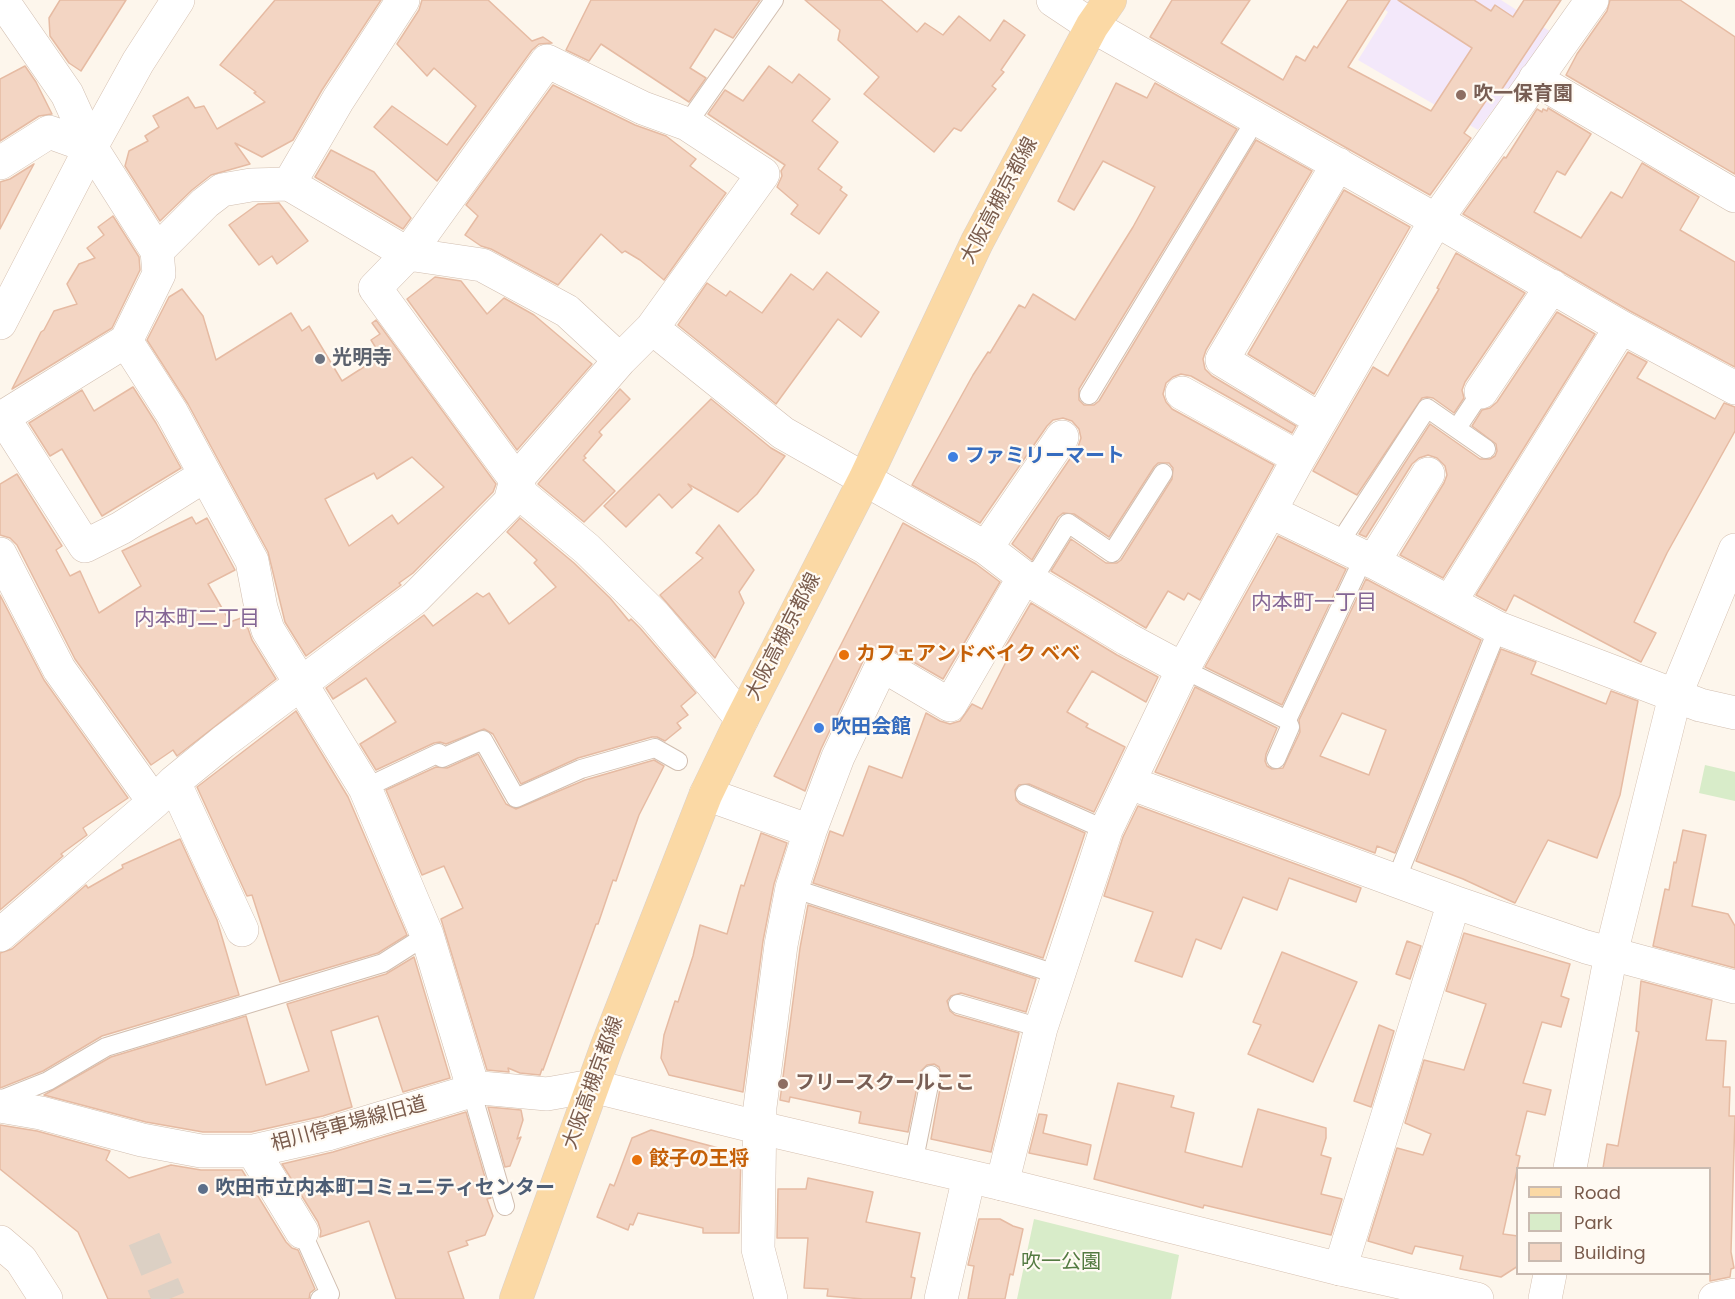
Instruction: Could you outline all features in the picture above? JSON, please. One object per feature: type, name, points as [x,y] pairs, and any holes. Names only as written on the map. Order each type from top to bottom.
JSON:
[{"type":"main road","name":"大阪高槻京都線","points":[[516,1299],[592,1086],[706,794],[741,719],[865,479],[977,242],[1101,13]]},
{"type":"street","points":[[2,0],[67,94],[91,147],[157,251],[159,274],[126,341],[2,417],[85,546],[121,528],[204,476]]},
{"type":"street","points":[[0,323],[91,147],[138,62],[178,0]]},
{"type":"street","points":[[289,184],[338,100],[402,0]]},
{"type":"street","points":[[1053,0],[1101,13],[1256,118],[1621,327],[1735,388]]},
{"type":"street","points":[[1002,1184],[1041,1028],[1106,830],[1183,669],[1299,458],[1436,220],[1592,0]]},
{"type":"street","points":[[0,935],[164,792],[301,683],[415,598],[510,502],[516,480],[620,360],[652,328],[763,174],[687,124],[643,108],[548,60],[408,254],[375,288],[516,480],[522,495],[587,549],[654,615],[741,719]]},
{"type":"street","points":[[1535,79],[1735,196]]},
{"type":"street","points":[[0,163],[49,132],[91,147]]},
{"type":"street","points":[[1321,420],[1222,360],[1338,164]]},
{"type":"street","points":[[157,251],[205,203],[222,190],[251,185],[289,184],[408,254],[482,265],[567,310],[620,360]]},
{"type":"street","points":[[1481,392],[1552,286]]},
{"type":"street","points":[[1450,602],[1621,327]]},
{"type":"street","points":[[652,328],[783,433],[986,548],[1024,577],[1127,639],[1183,669]]},
{"type":"street","points":[[126,341],[172,413],[204,476],[252,561],[261,608],[268,630],[365,788],[427,935],[471,1081],[471,1090]]},
{"type":"street","points":[[1182,393],[1299,458]]},
{"type":"street","points":[[986,548],[1062,437]]},
{"type":"street","points":[[1358,554],[1428,474]]},
{"type":"street","points":[[1271,512],[1358,554],[1498,628],[1700,705],[1735,713]]},
{"type":"street","points":[[1570,1167],[1611,954],[1676,696],[1735,550]]},
{"type":"street","points":[[0,554],[59,669],[164,792],[242,930]]},
{"type":"street","points":[[771,1299],[758,1249],[760,1107],[781,945],[792,888],[810,831],[838,757],[882,665],[950,705],[1024,577]]},
{"type":"street","points":[[1130,783],[1454,902],[1611,954],[1735,987]]},
{"type":"street","points":[[706,794],[810,831]]},
{"type":"street","points":[[1340,1269],[1454,902]]},
{"type":"street","points":[[592,1086],[1002,1184],[1340,1269],[1477,1299]]},
{"type":"street","name":"相川停車場線旧道","points":[[0,1105],[41,1113],[142,1140],[201,1151],[253,1151],[328,1134],[481,1088],[548,1094],[592,1086]]},
{"type":"street","points":[[253,1151],[302,1232]]},
{"type":"street","points":[[941,1299],[969,1177]]},
{"type":"street","points":[[0,1242],[21,1260],[46,1299]]},
{"type":"street","points":[[1545,1299],[1550,1275]]},
{"type":"street","points":[[1716,1299],[1735,1295]]},
{"type":"lane","points":[[687,124],[774,0]]},
{"type":"lane","points":[[1089,394],[1256,118]]},
{"type":"lane","points":[[1457,428],[1481,392]]},
{"type":"lane","points":[[1287,720],[1358,554],[1427,408],[1486,449]]},
{"type":"lane","points":[[1024,577],[1040,568],[1068,523],[1112,553],[1163,473]]},
{"type":"lane","points":[[1396,880],[1498,628]]},
{"type":"lane","points":[[1183,669],[1287,720],[1290,727],[1276,759]]},
{"type":"lane","points":[[365,788],[439,753],[442,758],[483,740],[516,798],[580,769],[655,748],[678,761]]},
{"type":"lane","points":[[1025,794],[1106,830]]},
{"type":"lane","points":[[792,888],[1059,975]]},
{"type":"lane","points":[[0,1105],[3,1099],[48,1081],[106,1047],[382,963],[427,935]]},
{"type":"lane","points":[[958,1004],[1041,1028]]},
{"type":"lane","points":[[913,1164],[931,1075]]},
{"type":"lane","points":[[471,1090],[505,1206]]},
{"type":"lane","points":[[302,1232],[330,1294],[320,1299]]},
{"type":"shaded area","name":"吹一保育園","points":[[1384,0],[1501,0],[1551,32],[1478,130],[1358,60],[1388,12],[1380,6]]},
{"type":"green space","points":[[1705,765],[1735,772],[1735,801],[1699,793]]},
{"type":"green space","name":"吹一公園","points":[[1034,1219],[1179,1255],[1171,1299],[1017,1299]]},
{"type":"building","points":[[60,0],[126,0],[81,71],[69,63],[50,36],[49,18]]},
{"type":"building","points":[[275,0],[381,0],[322,90],[293,140],[262,157],[235,143],[250,164],[211,175],[160,221],[125,166],[129,151],[148,141],[145,136],[159,127],[153,116],[188,97],[195,108],[204,106],[217,129],[265,102],[254,93],[256,92],[220,65]]},
{"type":"building","points":[[422,0],[488,0],[532,41],[543,37],[552,43],[539,44],[532,50],[437,181],[374,127],[392,106],[447,145],[476,106],[434,68],[427,76],[397,44],[419,10]]},
{"type":"building","points":[[591,0],[760,0],[733,38],[715,29],[690,68],[706,78],[689,102],[601,44],[589,61],[566,50]]},
{"type":"building","points":[[805,0],[881,0],[917,32],[925,23],[943,35],[959,16],[990,41],[1004,20],[1025,35],[1001,70],[1004,72],[992,86],[996,89],[961,131],[954,128],[934,152],[864,94],[879,77],[838,40],[840,30]]},
{"type":"building","points":[[1172,0],[1250,0],[1221,43],[1283,80],[1296,56],[1305,61],[1314,46],[1317,48],[1348,0],[1390,0],[1348,67],[1431,111],[1472,48],[1398,0],[1474,0],[1491,11],[1495,5],[1513,17],[1524,0],[1561,0],[1500,92],[1494,89],[1464,133],[1471,138],[1430,195],[1150,37]]},
{"type":"building","points":[[1610,0],[1680,0],[1735,37],[1735,174],[1566,75],[1577,54],[1607,11]]},
{"type":"building","points":[[25,66],[52,114],[39,116],[0,141],[0,79]]},
{"type":"building","points":[[769,66],[792,83],[799,74],[830,99],[812,121],[838,142],[818,169],[842,187],[840,190],[847,195],[819,234],[791,214],[798,205],[777,187],[785,165],[708,114],[725,90],[743,101]]},
{"type":"building","points":[[1116,83],[1147,98],[1155,83],[1237,129],[1079,389],[1079,400],[1084,405],[1094,405],[1099,401],[1256,140],[1312,171],[1206,350],[1203,359],[1205,369],[1212,376],[1296,426],[1292,433],[1191,376],[1181,374],[1166,383],[1163,394],[1172,409],[1274,465],[1200,600],[1188,593],[1184,600],[1168,591],[1146,628],[1051,571],[1071,539],[1106,563],[1117,563],[1121,560],[1172,479],[1173,468],[1169,463],[1158,463],[1154,467],[1109,537],[1074,514],[1063,513],[1058,517],[1032,560],[1012,544],[1078,447],[1081,438],[1079,429],[1072,421],[1063,418],[1053,420],[1047,426],[980,523],[912,485],[973,375],[988,352],[990,353],[1019,305],[1025,308],[1033,294],[1075,320],[1155,187],[1103,161],[1074,210],[1058,201]]},
{"type":"building","points":[[553,85],[635,125],[666,136],[696,159],[690,166],[726,193],[664,280],[640,260],[625,251],[622,253],[601,234],[558,285],[491,249],[481,246],[465,235],[478,216],[466,205]]},
{"type":"building","points":[[1548,108],[1591,134],[1565,175],[1557,171],[1534,212],[1581,238],[1611,192],[1622,198],[1642,163],[1699,197],[1680,230],[1735,262],[1735,367],[1630,311],[1463,214],[1504,157],[1506,158],[1537,109],[1542,112],[1543,109],[1547,111]]},
{"type":"building","points":[[331,150],[374,172],[411,218],[403,229],[315,177]]},
{"type":"building","points":[[34,164],[0,229],[0,182],[10,179]]},
{"type":"building","points":[[1344,190],[1410,227],[1314,394],[1248,354]]},
{"type":"building","points":[[279,203],[308,241],[277,264],[272,256],[259,265],[229,225],[258,204]]},
{"type":"building","points":[[113,216],[139,257],[140,270],[112,328],[12,389],[54,311],[77,304],[67,284],[79,264],[95,258],[87,248],[104,235],[98,227]]},
{"type":"building","points":[[1456,253],[1525,293],[1465,382],[1462,390],[1464,398],[1454,413],[1433,398],[1422,398],[1357,495],[1313,471],[1373,367],[1388,376],[1439,289],[1437,288]]},
{"type":"building","points":[[827,272],[879,312],[861,337],[838,319],[776,404],[678,325],[707,283],[726,296],[730,291],[762,313],[791,274],[813,290]]},
{"type":"building","points":[[435,277],[461,281],[487,314],[504,298],[534,315],[592,364],[517,450],[407,299]]},
{"type":"building","points":[[182,289],[203,316],[216,360],[291,313],[302,331],[309,326],[342,381],[381,356],[371,340],[380,334],[372,323],[376,320],[496,484],[493,492],[413,573],[399,583],[401,585],[306,656],[285,622],[268,552],[188,404],[147,340],[169,297]],"holes":[[[412,457],[444,487],[398,524],[392,515],[349,546],[325,499],[374,473],[377,479]]]},
{"type":"building","points":[[1557,312],[1595,334],[1443,578],[1400,555],[1444,483],[1447,475],[1445,466],[1437,458],[1428,455],[1412,464],[1366,537],[1359,534],[1430,424],[1480,459],[1490,459],[1495,456],[1496,444],[1472,426],[1482,410],[1490,408],[1497,402]]},
{"type":"building","points":[[1628,352],[1647,362],[1637,378],[1715,419],[1724,403],[1735,407],[1735,431],[1667,553],[1634,622],[1656,633],[1641,662],[1514,595],[1506,611],[1476,595]]},
{"type":"building","points":[[133,387],[181,468],[102,516],[62,449],[50,456],[29,423],[82,390],[94,411]]},
{"type":"building","points":[[620,389],[630,399],[599,432],[602,435],[583,460],[615,491],[584,522],[538,484]]},
{"type":"building","points":[[711,399],[771,448],[785,456],[757,494],[738,512],[688,484],[692,489],[672,508],[659,494],[626,527],[604,506]]},
{"type":"building","points":[[17,474],[62,546],[56,550],[70,576],[80,571],[99,613],[141,586],[122,551],[192,517],[196,524],[207,518],[235,570],[208,584],[230,622],[244,617],[252,640],[276,679],[177,756],[173,750],[151,765],[75,659],[17,545],[10,538],[0,535],[0,484]]},
{"type":"building","points":[[520,518],[574,563],[610,598],[629,621],[631,619],[640,628],[696,693],[681,706],[688,715],[677,723],[681,728],[665,741],[652,737],[578,758],[521,784],[493,734],[484,729],[446,744],[434,743],[376,770],[360,744],[396,722],[366,678],[333,699],[326,688],[424,615],[433,626],[477,593],[483,597],[489,593],[509,624],[556,587],[534,563],[537,560],[507,532]]},
{"type":"building","points":[[903,523],[976,564],[1000,582],[943,679],[891,649],[881,646],[871,650],[865,657],[821,749],[805,791],[774,776]]},
{"type":"building","points":[[719,525],[754,570],[739,592],[744,603],[715,658],[660,595],[703,558],[696,553]]},
{"type":"building","points":[[1278,536],[1346,569],[1282,705],[1205,667]]},
{"type":"building","points":[[1366,579],[1481,640],[1395,853],[1377,846],[1375,853],[1155,772],[1195,687],[1277,728],[1265,761],[1272,769],[1283,768],[1300,732],[1299,720]],"holes":[[[1342,713],[1386,730],[1369,775],[1320,756]]]},
{"type":"building","points":[[0,595],[44,680],[128,798],[83,828],[87,835],[61,854],[63,856],[0,910]]},
{"type":"building","points":[[1031,603],[1158,677],[1146,702],[1092,671],[1067,712],[1088,724],[1086,727],[1125,747],[1094,812],[1029,784],[1019,785],[1015,790],[1016,800],[1020,804],[1085,833],[1043,958],[813,883],[830,831],[843,836],[869,766],[902,778],[926,713],[950,724],[960,721],[972,704],[982,709],[1007,660],[1000,656]]},
{"type":"building","points":[[1501,649],[1536,662],[1531,674],[1606,704],[1611,691],[1638,701],[1620,795],[1597,858],[1548,840],[1515,903],[1416,861]]},
{"type":"building","points":[[296,711],[348,797],[407,935],[378,953],[280,982],[252,895],[247,896],[197,787]]},
{"type":"building","points":[[478,754],[506,804],[516,809],[585,780],[654,760],[664,766],[639,815],[616,881],[613,880],[540,1075],[520,1073],[508,1068],[509,1072],[487,1070],[441,919],[463,908],[444,866],[422,875],[386,790],[436,767],[447,768]]},
{"type":"building","points":[[1138,806],[1361,888],[1356,902],[1289,878],[1277,910],[1243,897],[1221,949],[1196,939],[1182,977],[1135,961],[1153,912],[1104,896],[1123,837]]},
{"type":"building","points":[[1683,830],[1706,835],[1692,906],[1728,914],[1735,926],[1735,968],[1653,946],[1665,889],[1669,890]]},
{"type":"building","points":[[761,833],[787,843],[774,884],[763,941],[743,1092],[669,1075],[661,1058],[664,1035],[675,1001],[678,1002],[700,925],[727,934],[741,885],[744,886]]},
{"type":"building","points":[[180,839],[217,920],[239,995],[102,1036],[43,1071],[0,1088],[0,953],[12,949],[86,885],[88,888],[123,868],[122,865]]},
{"type":"building","points":[[808,905],[1036,979],[1026,1012],[961,993],[951,996],[947,1001],[950,1011],[955,1015],[1019,1033],[991,1152],[931,1139],[942,1077],[939,1067],[934,1064],[927,1065],[920,1072],[908,1132],[859,1123],[861,1112],[790,1097],[789,1102],[780,1100],[800,948]]},
{"type":"building","points":[[1464,933],[1570,964],[1561,996],[1569,999],[1561,1027],[1542,1022],[1523,1083],[1551,1090],[1545,1115],[1527,1111],[1516,1155],[1520,1156],[1503,1234],[1516,1236],[1516,1267],[1501,1277],[1460,1269],[1463,1256],[1415,1246],[1412,1254],[1368,1241],[1397,1148],[1423,1155],[1431,1134],[1405,1123],[1424,1060],[1464,1070],[1486,1004],[1446,991]]},
{"type":"building","points":[[1407,941],[1421,946],[1410,979],[1396,974]]},
{"type":"building","points":[[1282,952],[1357,982],[1313,1082],[1248,1054],[1261,1025],[1253,1022]]},
{"type":"building","points":[[414,957],[450,1078],[403,1092],[378,1016],[331,1031],[352,1107],[323,1116],[251,1132],[203,1132],[146,1122],[44,1095],[111,1057],[246,1016],[266,1085],[309,1071],[287,1004],[386,974]]},
{"type":"building","points":[[1641,981],[1712,1000],[1706,1040],[1726,1041],[1723,1087],[1730,1087],[1729,1116],[1735,1116],[1731,1252],[1734,1268],[1731,1269],[1730,1277],[1710,1281],[1711,1167],[1603,1167],[1607,1144],[1618,1146],[1639,1032],[1636,1031]]},
{"type":"building","points":[[1379,1025],[1394,1031],[1371,1107],[1354,1101]]},
{"type":"building","points":[[1118,1083],[1174,1096],[1171,1107],[1194,1113],[1185,1152],[1242,1167],[1258,1109],[1326,1128],[1326,1138],[1321,1155],[1331,1158],[1321,1194],[1342,1199],[1331,1235],[1204,1205],[1203,1208],[1094,1179]]},
{"type":"building","points":[[488,1107],[521,1110],[523,1120],[517,1139],[521,1137],[510,1166],[505,1167]]},
{"type":"building","points":[[466,1112],[491,1198],[487,1199],[493,1216],[485,1235],[466,1241],[468,1245],[448,1252],[464,1299],[396,1299],[369,1221],[320,1237],[318,1222],[282,1164],[333,1152]]},
{"type":"building","points":[[1039,1114],[1047,1115],[1043,1133],[1091,1145],[1087,1165],[1029,1153]]},
{"type":"building","points":[[0,1125],[37,1131],[110,1151],[106,1160],[129,1178],[171,1165],[201,1170],[242,1170],[286,1242],[298,1250],[315,1289],[310,1293],[309,1299],[108,1299],[78,1232],[0,1169]]},
{"type":"building","points":[[651,1130],[741,1154],[739,1233],[703,1233],[703,1228],[638,1213],[628,1230],[597,1217],[610,1184],[614,1186],[632,1138]]},
{"type":"building","points":[[808,1178],[873,1192],[866,1222],[920,1233],[911,1277],[915,1278],[911,1299],[827,1296],[828,1289],[804,1288],[808,1238],[777,1238],[778,1189],[806,1189]]},
{"type":"building","points":[[979,1219],[1000,1219],[1023,1229],[1005,1299],[968,1299],[974,1266],[968,1265]]},
{"type":"tunnel","points":[[144,1239],[169,1299]]},
{"type":"place","name":"吹一保育園","points":[[1461,95]]},
{"type":"place","name":"光明寺","points":[[320,359]]},
{"type":"place","name":"ファミリーマート","points":[[953,457]]},
{"type":"place","name":"カフェアンドベイク ベベ","points":[[844,655]]},
{"type":"place","name":"吹田会館","points":[[819,728]]},
{"type":"place","name":"フリースクールここ","points":[[783,1084]]},
{"type":"place","name":"餃子の王将","points":[[637,1160]]},
{"type":"place","name":"吹田市立内本町コミュニティセンター","points":[[203,1189]]},
{"type":"district","name":"内本町一丁目","points":[[1314,604]]},
{"type":"district","name":"内本町二丁目","points":[[197,620]]}]
